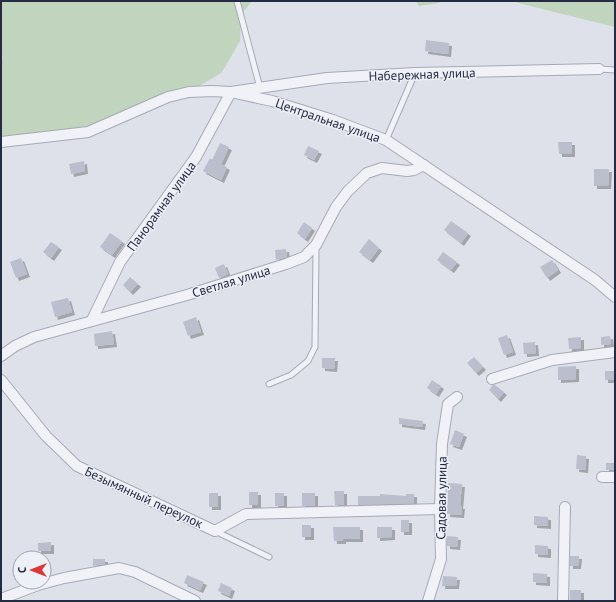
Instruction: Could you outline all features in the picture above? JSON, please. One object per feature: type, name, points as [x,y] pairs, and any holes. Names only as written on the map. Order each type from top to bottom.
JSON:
[{"type":"street","name":"Набережная улица","points":[[231,92],[327,78],[415,73],[599,69]]},
{"type":"street","name":"Центральная улица","points":[[1,142],[88,132],[168,97],[189,92],[231,92],[272,101],[386,140],[588,276],[615,297]]},
{"type":"street","name":"Панорамная улица","points":[[92,320],[120,262],[196,157],[231,92]]},
{"type":"street","name":"Светлая улица","points":[[1,356],[15,346],[34,337],[187,295],[304,257],[316,245],[336,207],[348,191],[367,173],[382,168],[407,171],[414,170],[424,165]]},
{"type":"street","points":[[492,379],[552,360],[615,352]]},
{"type":"street","name":"Безымянный переулок","points":[[1,380],[46,436],[77,466],[215,531],[246,514],[440,508]]},
{"type":"street","name":"Садовая улица","points":[[428,601],[441,559],[440,508],[442,444],[448,404],[457,397]]},
{"type":"street","points":[[602,477],[615,477]]},
{"type":"street","points":[[563,601],[566,507]]},
{"type":"street","points":[[1,599],[38,585],[64,578],[119,568],[135,572],[195,601]]},
{"type":"lane","points":[[237,1],[260,88]]},
{"type":"lane","name":"Набережная улица","points":[[599,69],[615,70]]},
{"type":"lane","points":[[386,140],[415,73]]},
{"type":"lane","points":[[269,384],[291,375],[308,361],[315,347],[316,245]]},
{"type":"lane","points":[[215,531],[269,557]]},
{"type":"green space","points":[[1,1],[252,1],[241,15],[240,41],[221,73],[189,92],[88,132],[1,142],[1,59],[3,58],[1,54]]},
{"type":"green space","points":[[416,1],[440,1],[439,3],[419,6]]},
{"type":"green space","points":[[515,1],[615,1],[615,27],[518,3]]},
{"type":"building","points":[[426,40],[449,43],[448,54],[425,51]]},
{"type":"building","points":[[558,142],[572,142],[572,154],[559,154]]},
{"type":"building","points":[[220,143],[229,147],[221,164],[227,167],[221,180],[203,171],[210,158],[212,160]]},
{"type":"building","points":[[308,146],[319,151],[314,160],[304,155]]},
{"type":"building","points":[[84,161],[85,171],[71,174],[69,164]]},
{"type":"building","points":[[594,169],[609,169],[608,186],[594,186]]},
{"type":"building","points":[[451,221],[468,233],[461,243],[444,230]]},
{"type":"building","points":[[304,222],[312,228],[305,239],[297,233]]},
{"type":"building","points":[[110,233],[122,241],[112,255],[100,247]]},
{"type":"building","points":[[369,239],[379,248],[370,260],[359,252]]},
{"type":"building","points":[[51,242],[59,247],[51,258],[43,252]]},
{"type":"building","points":[[286,249],[287,257],[276,260],[275,250]]},
{"type":"building","points":[[443,252],[457,262],[451,270],[437,260]]},
{"type":"building","points":[[21,258],[27,274],[16,278],[10,262]]},
{"type":"building","points":[[552,260],[558,270],[547,278],[540,267]]},
{"type":"building","points":[[224,264],[228,274],[219,278],[215,268]]},
{"type":"building","points":[[130,277],[138,284],[130,292],[123,285]]},
{"type":"building","points":[[68,298],[72,312],[55,317],[51,302]]},
{"type":"building","points":[[196,317],[201,332],[188,336],[183,322]]},
{"type":"building","points":[[112,331],[114,344],[95,346],[94,334]]},
{"type":"building","points":[[507,335],[513,352],[504,355],[498,338]]},
{"type":"building","points":[[610,336],[611,344],[601,345],[601,337]]},
{"type":"building","points":[[581,337],[581,348],[569,349],[568,338]]},
{"type":"building","points":[[535,342],[536,353],[524,354],[523,343]]},
{"type":"building","points":[[474,357],[483,367],[476,373],[467,363]]},
{"type":"building","points":[[322,358],[335,358],[334,369],[322,368]]},
{"type":"building","points":[[576,366],[576,379],[558,380],[558,367]]},
{"type":"building","points":[[605,371],[615,371],[615,380],[605,380]]},
{"type":"building","points":[[432,380],[441,386],[436,394],[427,388]]},
{"type":"building","points":[[493,385],[504,392],[498,399],[489,390]]},
{"type":"building","points":[[399,418],[423,421],[422,427],[399,424]]},
{"type":"building","points":[[455,430],[464,434],[459,447],[450,444]]},
{"type":"building","points":[[577,455],[586,456],[585,470],[576,469]]},
{"type":"building","points":[[606,463],[615,463],[615,470],[606,470]]},
{"type":"building","points":[[448,483],[462,484],[460,506],[462,506],[461,515],[447,514]]},
{"type":"building","points":[[334,491],[344,491],[344,505],[335,505]]},
{"type":"building","points":[[249,492],[258,492],[258,505],[249,505]]},
{"type":"building","points":[[209,493],[218,493],[218,507],[209,507]]},
{"type":"building","points":[[275,493],[284,493],[284,506],[275,506]]},
{"type":"building","points":[[302,493],[315,493],[315,506],[302,506]]},
{"type":"building","points":[[380,494],[406,496],[406,494],[414,494],[414,503],[358,505],[358,496],[380,496]]},
{"type":"building","points":[[534,516],[548,517],[548,526],[534,525]]},
{"type":"building","points":[[401,520],[409,520],[409,532],[401,532]]},
{"type":"building","points":[[302,525],[311,525],[311,537],[302,537]]},
{"type":"building","points":[[333,527],[360,527],[360,539],[343,539],[343,541],[334,541]]},
{"type":"building","points":[[377,527],[392,527],[392,537],[377,538]]},
{"type":"building","points":[[447,536],[458,537],[457,547],[447,546]]},
{"type":"building","points":[[51,542],[51,550],[38,550],[38,543]]},
{"type":"building","points":[[535,545],[548,546],[548,555],[535,554]]},
{"type":"building","points":[[570,556],[579,556],[578,566],[570,566]]},
{"type":"building","points":[[93,559],[105,559],[105,564],[93,566]]},
{"type":"building","points":[[533,573],[547,574],[547,583],[533,582]]},
{"type":"building","points":[[187,575],[204,582],[200,590],[184,583]]},
{"type":"building","points":[[443,576],[457,577],[456,586],[442,586]]},
{"type":"building","points":[[221,583],[232,588],[229,596],[218,591]]},
{"type":"building","points":[[570,590],[581,590],[581,600],[570,600]]}]
